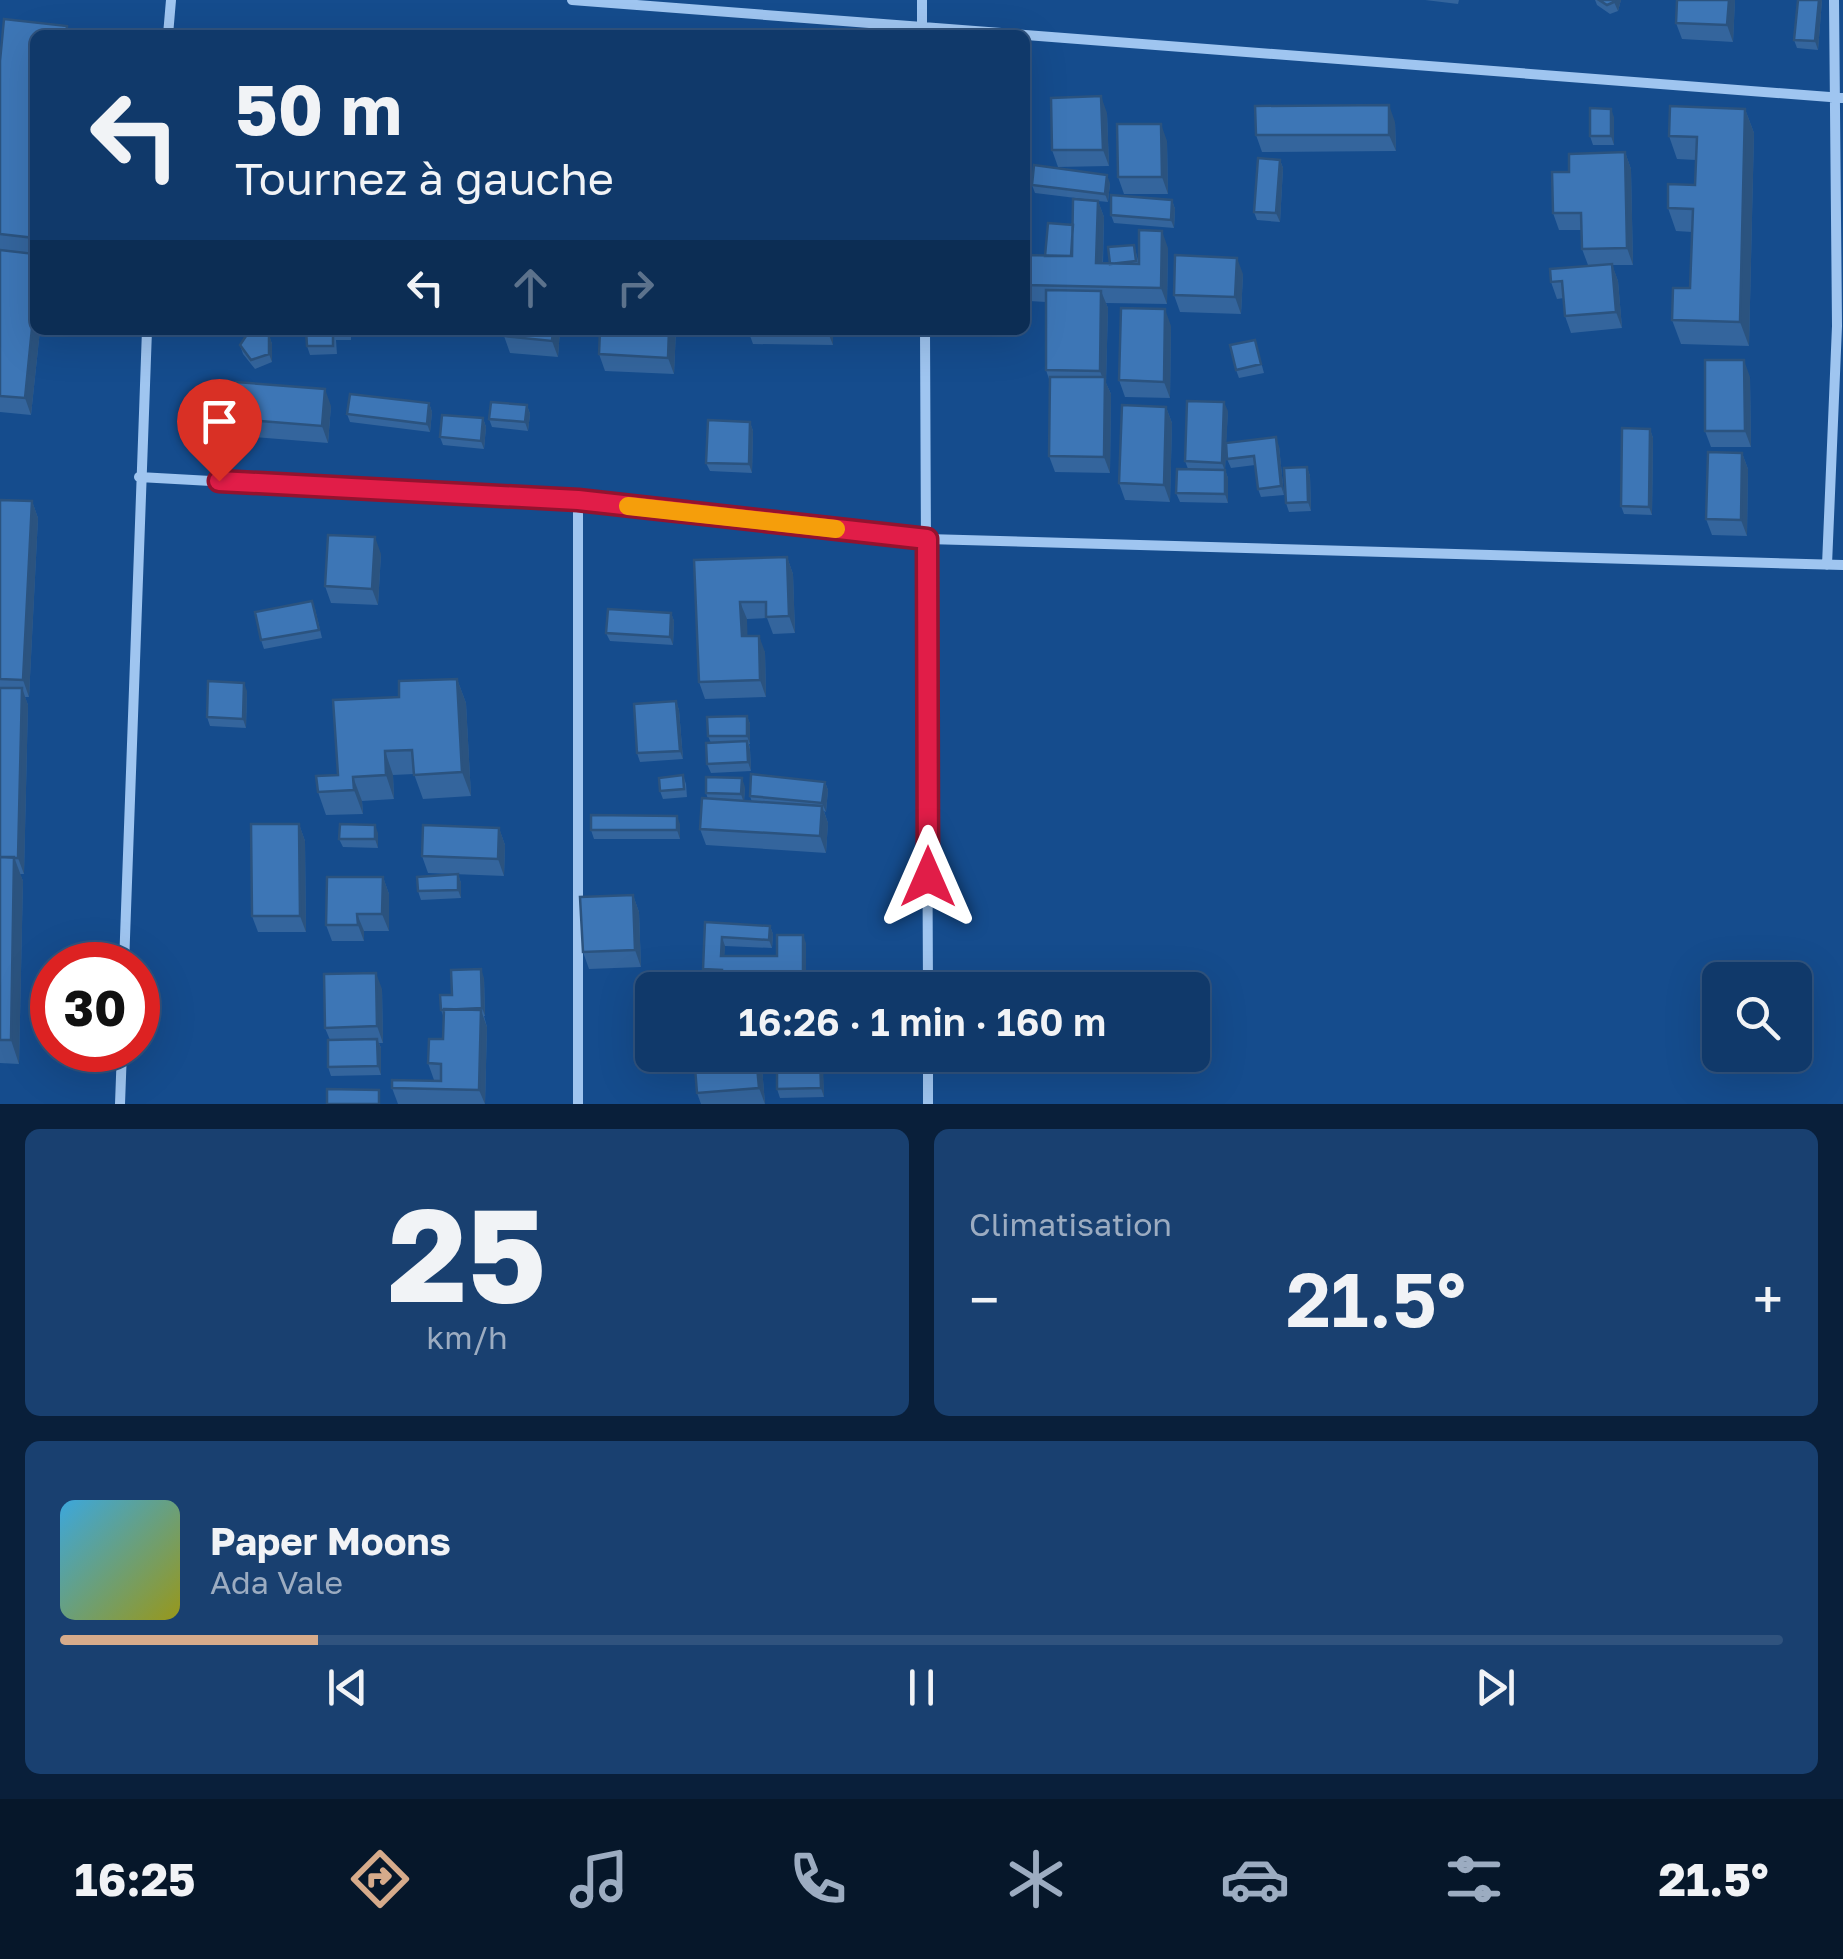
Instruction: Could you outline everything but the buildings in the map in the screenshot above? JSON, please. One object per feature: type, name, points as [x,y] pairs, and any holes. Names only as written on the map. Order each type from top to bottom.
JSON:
[{"type":"street","points":[[168,30],[171,0]]},
{"type":"street","points":[[572,0],[911,30]]},
{"type":"street","points":[[922,0],[922,30]]},
{"type":"street","points":[[1827,565],[1837,326],[1839,98],[1834,0]]},
{"type":"street","points":[[1030,39],[1839,98]]},
{"type":"street","points":[[125,942],[146,335]]},
{"type":"street","points":[[925,335],[928,972]]},
{"type":"street","points":[[140,476],[578,500],[927,539],[1843,565]]},
{"type":"street","points":[[578,500],[578,1104]]},
{"type":"street","points":[[120,1104],[121,1072]]},
{"type":"street","points":[[928,1072],[928,1104]]},
{"type":"slow traffic","points":[[628,506],[836,529]]},
{"type":"route","points":[[219,481],[578,500],[927,539],[928,877]]}]
